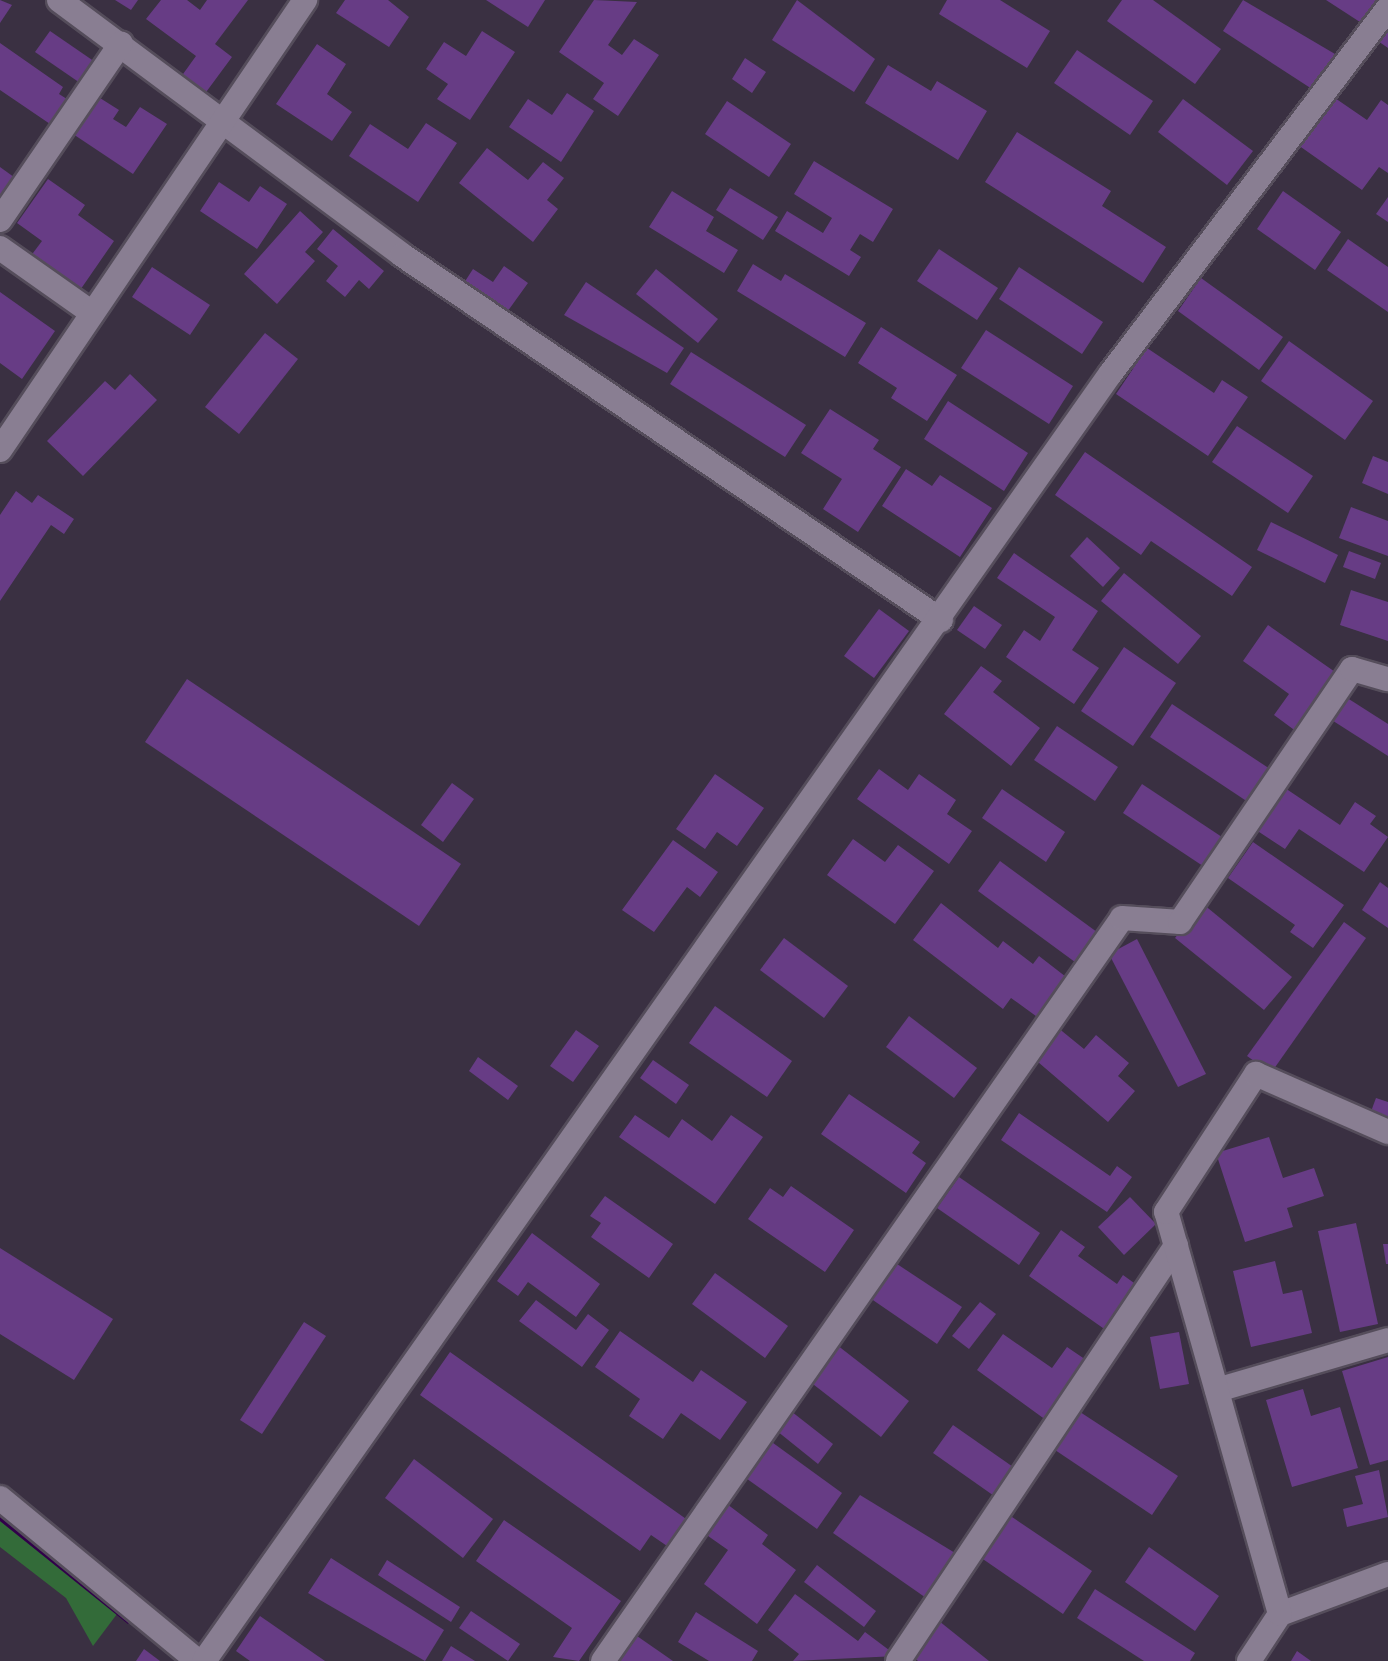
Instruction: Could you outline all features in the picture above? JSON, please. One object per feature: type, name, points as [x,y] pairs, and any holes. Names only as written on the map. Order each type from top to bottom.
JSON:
[{"type":"street","points":[[59,0],[121,43],[220,121],[402,255],[941,620]]},
{"type":"street","points":[[0,450],[220,121],[305,0]]},
{"type":"street","points":[[0,1498],[201,1661],[941,620],[1111,373],[1388,8]]},
{"type":"street","points":[[0,220],[121,43]]},
{"type":"street","points":[[0,248],[92,313]]},
{"type":"street","points":[[603,1661],[1122,918],[1180,922],[1352,669],[1388,679]]},
{"type":"street","points":[[1280,1614],[1166,1212],[1256,1074],[1388,1132]]},
{"type":"street","points":[[898,1661],[1176,1246]]},
{"type":"street","points":[[1217,1390],[1388,1340]]},
{"type":"street","points":[[1249,1661],[1280,1614],[1388,1574]]},
{"type":"green space","points":[[0,1521],[117,1614],[93,1646],[66,1598],[0,1547]]},
{"type":"shaded area","points":[[0,1509],[133,1617],[128,1624],[0,1521]]},
{"type":"building","points":[[0,0],[12,5],[0,23]]},
{"type":"building","points":[[115,0],[138,0],[131,10]]},
{"type":"building","points":[[161,0],[187,0],[200,10],[207,0],[248,0],[215,44],[232,57],[201,99],[178,81],[196,56],[146,19]]},
{"type":"building","points":[[345,0],[388,0],[409,17],[389,47],[336,13]]},
{"type":"building","points":[[486,0],[545,0],[528,27]]},
{"type":"building","points":[[594,0],[637,2],[608,45],[622,55],[634,39],[659,55],[618,116],[593,99],[604,83],[559,52]]},
{"type":"building","points":[[797,0],[875,59],[854,92],[772,40]]},
{"type":"building","points":[[947,0],[1000,0],[1050,31],[1027,68],[939,14]]},
{"type":"building","points":[[1122,0],[1153,0],[1221,49],[1195,84],[1107,21]]},
{"type":"building","points":[[1243,0],[1335,54],[1312,89],[1223,31]]},
{"type":"building","points":[[1326,0],[1378,0],[1363,24]]},
{"type":"building","points":[[1388,21],[1388,48],[1375,39]]},
{"type":"building","points":[[50,31],[98,64],[83,85],[35,52]]},
{"type":"building","points":[[482,31],[515,52],[470,120],[437,99],[448,84],[426,69],[444,42],[466,56]]},
{"type":"building","points":[[0,43],[63,87],[59,94],[70,101],[53,126],[0,90]]},
{"type":"building","points":[[317,44],[346,64],[327,94],[352,112],[332,141],[276,104]]},
{"type":"building","points":[[1077,50],[1153,101],[1130,135],[1054,83]]},
{"type":"building","points":[[745,58],[766,72],[752,93],[732,79]]},
{"type":"building","points":[[888,65],[931,91],[937,81],[987,111],[958,160],[865,103]]},
{"type":"building","points":[[92,93],[119,110],[113,119],[126,127],[140,107],[167,124],[133,174],[67,130]]},
{"type":"building","points":[[567,93],[594,111],[561,162],[509,127],[528,99],[552,115]]},
{"type":"building","points":[[1332,96],[1367,120],[1381,100],[1388,105],[1388,173],[1379,167],[1362,190],[1298,145]]},
{"type":"building","points":[[1183,99],[1253,151],[1227,185],[1158,132]]},
{"type":"building","points":[[727,101],[791,144],[769,177],[705,134]]},
{"type":"building","points":[[426,123],[457,143],[418,202],[349,156],[370,124],[408,149]]},
{"type":"building","points":[[1017,132],[1111,191],[1102,206],[1166,247],[1143,283],[985,182]]},
{"type":"building","points":[[487,148],[528,180],[543,162],[564,178],[547,200],[558,209],[533,242],[459,183]]},
{"type":"building","points":[[814,161],[893,209],[873,242],[860,234],[850,250],[861,257],[849,276],[775,231],[787,211],[823,233],[832,218],[794,194]]},
{"type":"building","points":[[0,167],[18,180],[0,204]]},
{"type":"building","points":[[48,179],[85,205],[78,215],[114,241],[76,296],[27,261],[42,241],[17,223]]},
{"type":"building","points":[[219,182],[249,202],[260,186],[287,204],[257,249],[200,211]]},
{"type":"building","points":[[730,188],[778,217],[763,240],[716,210]]},
{"type":"building","points":[[672,191],[714,217],[706,231],[738,250],[724,273],[649,227]]},
{"type":"building","points":[[1283,191],[1341,232],[1315,270],[1257,229]]},
{"type":"building","points":[[1388,197],[1388,222],[1376,214]]},
{"type":"building","points":[[300,211],[323,232],[305,252],[315,261],[277,304],[244,274]]},
{"type":"building","points":[[333,229],[384,271],[369,289],[359,280],[345,297],[326,281],[338,266],[317,249]]},
{"type":"building","points":[[1348,239],[1388,267],[1388,312],[1327,270]]},
{"type":"building","points":[[939,249],[998,288],[977,320],[917,281]]},
{"type":"building","points":[[753,264],[781,281],[785,274],[866,323],[845,357],[737,291]]},
{"type":"building","points":[[504,266],[528,283],[502,319],[460,289],[473,269],[493,282]]},
{"type":"building","points":[[152,267],[210,305],[190,335],[132,297]]},
{"type":"building","points":[[1019,267],[1103,322],[1082,354],[999,299]]},
{"type":"building","points":[[656,269],[718,319],[698,343],[636,294]]},
{"type":"building","points":[[1201,278],[1283,337],[1259,370],[1178,311]]},
{"type":"building","points":[[586,282],[684,348],[667,373],[564,315]]},
{"type":"building","points":[[0,292],[55,331],[22,379],[0,363]]},
{"type":"building","points":[[881,327],[957,375],[927,421],[891,398],[897,388],[858,363]]},
{"type":"building","points":[[986,330],[1073,386],[1049,424],[961,368]]},
{"type":"building","points":[[265,333],[298,359],[239,434],[205,407]]},
{"type":"building","points":[[1289,341],[1373,401],[1345,440],[1261,381]]},
{"type":"building","points":[[1147,348],[1214,393],[1222,380],[1248,397],[1208,456],[1116,394]]},
{"type":"building","points":[[691,352],[806,425],[785,457],[670,384]]},
{"type":"building","points":[[130,374],[157,400],[83,476],[47,441],[105,381],[115,390]]},
{"type":"building","points":[[948,401],[1028,453],[1004,491],[924,439]]},
{"type":"building","points":[[830,409],[879,440],[873,449],[901,467],[858,532],[823,509],[842,479],[801,453]]},
{"type":"building","points":[[1237,426],[1313,476],[1288,513],[1212,462]]},
{"type":"building","points":[[1085,452],[1252,567],[1232,596],[1151,541],[1141,555],[1055,495]]},
{"type":"building","points":[[1373,456],[1388,462],[1388,494],[1362,483]]},
{"type":"building","points":[[906,469],[932,486],[940,475],[992,508],[960,557],[882,506]]},
{"type":"building","points":[[16,491],[32,503],[38,495],[74,519],[64,534],[51,525],[0,601],[0,515]]},
{"type":"building","points":[[1351,507],[1388,521],[1388,556],[1339,538]]},
{"type":"building","points":[[1271,522],[1338,555],[1325,583],[1257,550]]},
{"type":"building","points":[[1087,537],[1120,568],[1103,587],[1070,556]]},
{"type":"building","points":[[1349,551],[1381,563],[1375,579],[1343,567]]},
{"type":"building","points":[[1014,553],[1098,611],[1072,650],[1099,668],[1074,704],[1006,657],[1024,630],[1040,641],[1055,617],[997,578]]},
{"type":"building","points":[[1124,573],[1201,636],[1178,664],[1101,601]]},
{"type":"building","points":[[1351,590],[1388,602],[1388,641],[1340,625]]},
{"type":"building","points":[[974,606],[1002,625],[985,649],[957,630]]},
{"type":"building","points":[[879,609],[909,631],[874,678],[844,656]]},
{"type":"building","points":[[1268,625],[1338,674],[1297,732],[1274,715],[1289,694],[1243,661]]},
{"type":"building","points":[[1124,647],[1176,683],[1133,746],[1081,711]]},
{"type":"building","points":[[981,666],[1002,681],[993,692],[1040,728],[1011,766],[944,714]]},
{"type":"building","points":[[187,679],[461,864],[419,926],[145,742]]},
{"type":"building","points":[[1341,694],[1388,724],[1388,756],[1327,717]]},
{"type":"building","points":[[1172,704],[1273,771],[1251,804],[1150,737]]},
{"type":"building","points":[[1057,726],[1118,767],[1095,801],[1034,760]]},
{"type":"building","points":[[879,769],[908,790],[919,774],[956,800],[947,814],[972,831],[949,864],[857,799]]},
{"type":"building","points":[[715,774],[764,808],[737,846],[717,832],[705,849],[676,829]]},
{"type":"building","points":[[452,783],[474,799],[443,842],[421,825]]},
{"type":"building","points":[[1142,784],[1228,841],[1209,870],[1123,813]]},
{"type":"building","points":[[1279,784],[1340,825],[1355,802],[1376,816],[1370,824],[1388,837],[1364,872],[1299,829],[1285,849],[1250,826]]},
{"type":"building","points":[[1002,789],[1065,832],[1046,862],[982,818]]},
{"type":"building","points":[[853,839],[885,862],[898,845],[934,871],[895,924],[827,875]]},
{"type":"building","points":[[673,840],[718,872],[700,897],[687,887],[654,932],[622,910]]},
{"type":"building","points":[[1253,842],[1344,905],[1313,948],[1290,932],[1295,925],[1228,878]]},
{"type":"building","points":[[1000,861],[1101,935],[1079,965],[978,891]]},
{"type":"building","points":[[1380,882],[1388,888],[1388,928],[1362,910]]},
{"type":"building","points":[[941,903],[998,948],[1003,941],[1033,964],[1039,956],[1070,980],[1040,1019],[1011,998],[1003,1009],[913,940]]},
{"type":"building","points":[[1203,904],[1292,977],[1264,1010],[1175,938]]},
{"type":"building","points":[[1344,922],[1366,938],[1271,1073],[1247,1056]]},
{"type":"building","points":[[784,938],[848,986],[824,1018],[760,970]]},
{"type":"building","points":[[1137,939],[1206,1074],[1178,1087],[1109,954]]},
{"type":"building","points":[[715,1006],[792,1061],[767,1097],[689,1043]]},
{"type":"building","points":[[909,1016],[977,1068],[954,1098],[886,1047]]},
{"type":"building","points":[[1057,1027],[1084,1049],[1096,1035],[1129,1063],[1118,1076],[1135,1091],[1108,1122],[1031,1056]]},
{"type":"building","points":[[576,1030],[599,1046],[573,1082],[550,1066]]},
{"type":"building","points":[[478,1057],[518,1086],[508,1100],[469,1071]]},
{"type":"building","points":[[653,1060],[689,1085],[676,1104],[640,1078]]},
{"type":"building","points":[[849,1094],[920,1142],[912,1153],[926,1163],[906,1193],[821,1134]]},
{"type":"building","points":[[1376,1098],[1388,1102],[1388,1142],[1363,1133]]},
{"type":"building","points":[[1019,1113],[1110,1176],[1117,1166],[1132,1177],[1107,1212],[1001,1140]]},
{"type":"building","points":[[635,1115],[669,1138],[682,1119],[712,1141],[731,1115],[763,1137],[715,1204],[619,1137]]},
{"type":"building","points":[[1269,1137],[1283,1178],[1314,1168],[1324,1196],[1287,1208],[1293,1227],[1245,1242],[1216,1153]]},
{"type":"building","points":[[959,1177],[1040,1233],[1019,1265],[937,1208]]},
{"type":"building","points":[[791,1186],[854,1230],[825,1272],[748,1219],[770,1188],[783,1197]]},
{"type":"building","points":[[605,1196],[673,1244],[649,1278],[591,1237],[601,1223],[590,1216]]},
{"type":"building","points":[[1130,1197],[1156,1224],[1124,1255],[1098,1227]]},
{"type":"building","points":[[1356,1223],[1378,1324],[1340,1332],[1318,1231]]},
{"type":"building","points":[[1061,1230],[1085,1247],[1078,1256],[1117,1284],[1123,1275],[1141,1288],[1110,1333],[1029,1276]]},
{"type":"building","points":[[532,1233],[600,1284],[576,1317],[528,1282],[518,1296],[497,1281]]},
{"type":"building","points":[[1383,1244],[1388,1244],[1388,1264],[1386,1264]]},
{"type":"building","points":[[0,1248],[113,1319],[74,1380],[0,1334]]},
{"type":"building","points":[[891,1260],[962,1307],[937,1344],[867,1296]]},
{"type":"building","points":[[1275,1261],[1283,1294],[1302,1290],[1312,1333],[1251,1347],[1233,1271]]},
{"type":"building","points":[[715,1273],[788,1326],[765,1358],[692,1304]]},
{"type":"building","points":[[536,1300],[576,1330],[588,1314],[609,1330],[582,1367],[519,1321]]},
{"type":"building","points":[[980,1302],[996,1314],[969,1349],[952,1336]]},
{"type":"building","points":[[304,1322],[326,1336],[262,1434],[240,1420]]},
{"type":"building","points":[[620,1331],[693,1382],[701,1370],[747,1402],[720,1440],[681,1413],[663,1439],[629,1416],[640,1399],[595,1367]]},
{"type":"building","points":[[1179,1332],[1189,1384],[1160,1389],[1150,1337]]},
{"type":"building","points":[[1003,1334],[1052,1368],[1067,1347],[1092,1364],[1050,1423],[977,1370]]},
{"type":"building","points":[[837,1345],[909,1401],[881,1437],[809,1381]]},
{"type":"building","points":[[450,1352],[689,1521],[670,1548],[651,1535],[640,1551],[420,1395]]},
{"type":"building","points":[[1388,1357],[1388,1460],[1370,1465],[1342,1371]]},
{"type":"building","points":[[1303,1389],[1311,1416],[1340,1407],[1358,1468],[1292,1487],[1266,1400]]},
{"type":"building","points":[[787,1408],[833,1444],[818,1464],[772,1427]]},
{"type":"building","points":[[1080,1412],[1178,1476],[1152,1515],[1055,1450]]},
{"type":"building","points":[[953,1425],[1016,1469],[997,1498],[933,1453]]},
{"type":"building","points":[[769,1440],[842,1493],[817,1529],[743,1476]]},
{"type":"building","points":[[414,1459],[493,1519],[463,1558],[385,1498]]},
{"type":"building","points":[[1379,1470],[1388,1517],[1347,1527],[1343,1509],[1363,1504],[1355,1476]]},
{"type":"building","points":[[860,1495],[960,1556],[929,1600],[833,1533]]},
{"type":"building","points":[[723,1501],[768,1535],[762,1544],[796,1570],[757,1624],[704,1584],[728,1550],[701,1531]]},
{"type":"building","points":[[1006,1513],[1092,1571],[1063,1614],[977,1555]]},
{"type":"building","points":[[504,1520],[621,1601],[579,1661],[553,1657],[572,1628],[476,1561]]},
{"type":"building","points":[[1149,1547],[1219,1596],[1195,1631],[1125,1582]]},
{"type":"building","points":[[331,1558],[444,1630],[425,1661],[308,1593]]},
{"type":"building","points":[[387,1560],[460,1607],[451,1622],[378,1575]]},
{"type":"building","points":[[817,1565],[876,1611],[864,1627],[804,1582]]},
{"type":"building","points":[[1095,1589],[1195,1653],[1190,1661],[1144,1661],[1077,1618]]},
{"type":"building","points":[[795,1594],[858,1641],[865,1632],[897,1656],[793,1661],[799,1654],[768,1630]]},
{"type":"building","points":[[471,1611],[520,1644],[508,1661],[459,1628]]},
{"type":"building","points":[[696,1612],[758,1651],[752,1661],[709,1661],[678,1642]]},
{"type":"building","points":[[260,1616],[325,1661],[250,1661],[236,1651]]},
{"type":"building","points":[[939,1621],[989,1661],[918,1661],[911,1655]]},
{"type":"building","points":[[637,1636],[673,1661],[620,1661]]},
{"type":"building","points":[[451,1646],[475,1661],[442,1661]]},
{"type":"building","points":[[144,1649],[160,1661],[136,1661]]},
{"type":"building","points":[[1297,1651],[1311,1661],[1291,1661]]}]
